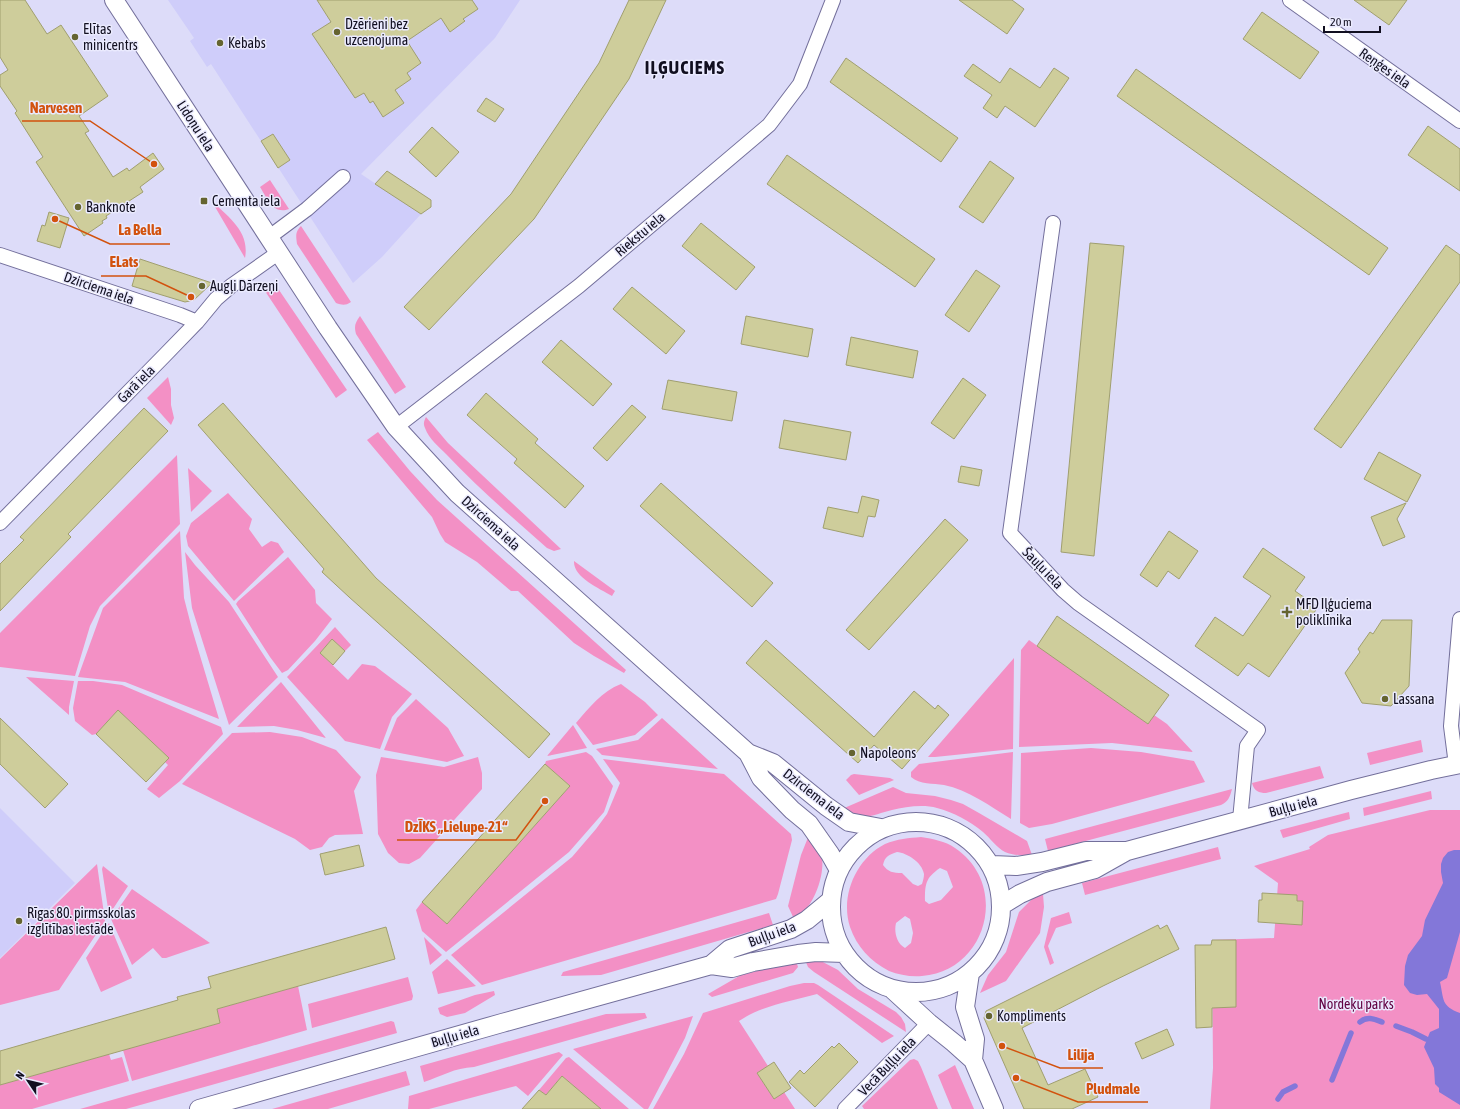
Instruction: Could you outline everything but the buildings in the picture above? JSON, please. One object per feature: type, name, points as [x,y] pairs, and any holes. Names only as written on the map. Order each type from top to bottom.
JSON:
[{"type":"street","name":"Lidoņu iela","points":[[114,0],[278,253]]},
{"type":"street","name":"Riekstu iela","points":[[396,427],[579,286],[769,125],[800,84],[833,0]]},
{"type":"street","name":"Reņģes iela","points":[[1290,0],[1460,121]]},
{"type":"street","points":[[268,238],[307,209],[344,177]]},
{"type":"street","name":"Šauļu iela","points":[[1053,223],[1010,533],[1063,590],[1078,603],[1258,730],[1247,746],[1240,820]]},
{"type":"street","name":"Dzirciema iela","points":[[278,253],[396,427],[457,494],[748,753],[773,763],[826,806],[849,822],[881,828]]},
{"type":"street","name":"Garā iela","points":[[0,523],[197,322],[216,299],[231,286],[278,253]]},
{"type":"street","name":"Dzirciema iela","points":[[0,254],[197,322]]},
{"type":"street","points":[[1458,764],[1450,726],[1460,619]]},
{"type":"street","name":"Dzirciema iela","points":[[748,753],[761,778],[792,810],[809,824],[830,854],[839,870]]},
{"type":"street","name":"Buļļu iela","points":[[1002,906],[1020,894],[1048,882],[1095,869],[1127,851],[1373,785],[1458,764]]},
{"type":"street","points":[[906,822],[940,824],[970,840],[992,866],[1000,885],[1002,906],[998,933],[985,958],[970,973],[945,986],[919,992],[893,990],[880,985],[860,972],[844,953],[834,929],[830,901],[839,870],[848,855],[860,842],[881,828],[906,822]]},
{"type":"street","name":"Buļļu iela","points":[[992,866],[1016,866],[1042,862],[1086,851],[1127,851]]},
{"type":"street","name":"Buļļu iela","points":[[712,965],[730,949],[791,929],[807,920],[830,901]]},
{"type":"street","name":"Buļļu iela","points":[[200,1109],[712,965],[732,968],[752,962],[798,954],[816,952],[844,953]]},
{"type":"street","points":[[970,973],[965,1007],[975,1040],[973,1060]]},
{"type":"street","points":[[893,990],[973,1060],[994,1109]]},
{"type":"street","name":"Vecā Buļļu iela","points":[[844,1109],[929,1023]]},
{"type":"shaded area","points":[[168,0],[520,0],[495,38],[361,174],[421,214],[382,257],[353,283],[211,64],[207,67],[190,41],[194,38]]},
{"type":"shaded area","name":"Rīgas 80. pirmsskolas izglītības iestāde","points":[[0,808],[75,883],[0,958]]},
{"type":"shaded area","points":[[1460,850],[1460,932],[1447,978],[1440,982],[1444,1002],[1449,1008],[1460,1013],[1460,1105],[1439,1092],[1439,1088],[1435,1084],[1434,1068],[1424,1047],[1430,1032],[1439,1028],[1439,1009],[1427,994],[1417,995],[1410,993],[1404,985],[1405,966],[1408,955],[1422,936],[1425,920],[1443,883],[1441,864],[1443,858],[1448,852]]},
{"type":"green space","points":[[270,180],[289,209],[279,210],[275,208],[268,200],[260,187]]},
{"type":"green space","points":[[211,200],[231,219],[241,232],[246,248],[245,258]]},
{"type":"green space","points":[[301,226],[351,302],[344,305],[336,303],[297,244],[296,234]]},
{"type":"green space","points":[[259,282],[274,285],[279,290],[347,390],[336,398]]},
{"type":"green space","points":[[360,316],[406,387],[395,394],[356,334],[355,325]]},
{"type":"green space","points":[[168,377],[171,389],[171,405],[174,418],[171,425],[147,398]]},
{"type":"green space","points":[[426,417],[448,443],[561,549],[554,551],[547,548],[470,479],[429,436],[424,425]]},
{"type":"green space","points":[[378,432],[410,471],[437,500],[626,670],[624,673],[574,643],[518,591],[511,591],[477,562],[445,542],[432,517],[367,440]]},
{"type":"green space","points":[[177,455],[180,524],[100,606],[90,626],[75,676],[0,667],[0,633]]},
{"type":"green space","points":[[188,468],[212,491],[191,512]]},
{"type":"green space","points":[[228,493],[252,519],[249,529],[262,547],[271,541],[278,543],[284,552],[234,601],[188,546],[186,536],[191,523]]},
{"type":"green space","points":[[180,531],[184,598],[219,719],[125,682],[78,677],[103,608]]},
{"type":"green space","points":[[185,552],[229,602],[278,677],[229,725],[192,608]]},
{"type":"green space","points":[[288,557],[315,590],[316,603],[332,619],[315,641],[288,670],[282,673],[236,604]]},
{"type":"green space","points":[[574,561],[615,591],[612,596],[582,577],[575,567]]},
{"type":"green space","points":[[335,627],[351,645],[345,651],[332,639],[320,653],[348,680],[362,664],[375,666],[412,694],[392,717],[380,749],[345,741],[287,677]]},
{"type":"green space","points":[[1029,640],[1148,724],[1154,715],[1167,724],[1193,752],[1112,743],[1019,747],[1021,650]]},
{"type":"green space","points":[[1014,658],[1013,749],[928,757]]},
{"type":"green space","points":[[26,677],[74,681],[69,715]]},
{"type":"green space","points":[[78,681],[93,681],[122,685],[221,727],[223,734],[180,781],[159,798],[147,789],[168,765],[165,762],[169,758],[118,710],[96,734],[92,735],[75,721],[73,708]]},
{"type":"green space","points":[[281,682],[326,738],[297,730],[274,726],[237,727]]},
{"type":"green space","points":[[621,684],[645,702],[658,715],[635,735],[593,745],[576,723],[602,695]]},
{"type":"green space","points":[[416,699],[448,728],[464,756],[447,762],[384,750],[397,718]]},
{"type":"green space","points":[[662,718],[718,769],[602,755],[596,749],[638,740]]},
{"type":"green space","points":[[573,725],[587,748],[547,756]]},
{"type":"green space","points":[[270,732],[302,737],[336,750],[361,777],[354,791],[363,834],[335,835],[329,838],[322,847],[310,850],[295,839],[182,784],[232,733]]},
{"type":"green space","points":[[1421,740],[1423,752],[1370,765],[1367,753]]},
{"type":"green space","points":[[1091,748],[1141,752],[1194,761],[1205,782],[1052,824],[1029,828],[1020,823],[1021,753]]},
{"type":"green space","points":[[586,752],[592,756],[613,786],[604,812],[569,852],[446,952],[422,931],[416,910],[422,902],[447,924],[570,786],[545,764],[546,761]]},
{"type":"green space","points":[[1013,752],[1011,819],[979,799],[953,787],[922,783],[911,777],[911,772],[919,764]]},
{"type":"green space","points":[[381,757],[444,767],[478,757],[482,773],[482,789],[420,858],[409,864],[399,863],[388,853],[378,834],[376,775]]},
{"type":"green space","points":[[603,759],[724,774],[791,834],[792,840],[776,899],[482,985],[451,955],[572,857],[596,829],[607,814],[620,783]]},
{"type":"green space","points":[[1320,766],[1324,778],[1266,793],[1257,791],[1252,783]]},
{"type":"green space","points":[[854,774],[890,778],[894,780],[859,795],[846,780]]},
{"type":"green space","points":[[893,787],[906,793],[935,796],[963,804],[1027,841],[1032,855],[1015,855],[1005,852],[973,824],[955,814],[937,808],[926,806],[908,807],[863,817],[853,815],[842,809]]},
{"type":"green space","points":[[1232,789],[1228,799],[1221,805],[1048,851],[1045,839]]},
{"type":"green space","points":[[1431,791],[1432,799],[1364,816],[1363,808]]},
{"type":"green space","name":"Nordeķu parks","points":[[1430,810],[1460,810],[1460,1109],[1210,1109],[1213,1068],[1212,940],[1274,938],[1278,883],[1254,866],[1310,849],[1309,847],[1328,835]]},
{"type":"green space","points":[[1349,812],[1350,819],[1283,838],[1280,830]]},
{"type":"green space","points":[[809,835],[821,853],[822,867],[820,882],[810,904],[794,919],[788,906],[801,855]]},
{"type":"green space","points":[[921,837],[939,841],[955,848],[972,864],[982,883],[986,903],[984,924],[976,943],[962,959],[944,971],[922,976],[897,974],[876,963],[865,953],[856,941],[847,915],[849,891],[859,869],[866,859],[875,851],[885,844],[898,840]],"holes":[[[897,852],[905,854],[917,862],[924,874],[922,884],[918,886],[913,884],[902,873],[891,872],[883,865],[888,856]],[[940,868],[947,871],[953,887],[941,900],[929,904],[925,901],[925,890],[927,882],[931,875]],[[905,916],[910,919],[913,933],[911,943],[905,948],[896,937],[896,923]]]},
{"type":"green space","points":[[1218,847],[1221,859],[1085,895],[1082,883]]},
{"type":"green space","points":[[97,864],[105,921],[59,990],[0,1005],[0,959]]},
{"type":"green space","points":[[103,866],[128,886],[109,915],[102,869]]},
{"type":"green space","points":[[132,889],[210,943],[166,958],[162,958],[153,948],[132,965],[111,919]]},
{"type":"green space","points":[[1043,894],[1044,907],[1040,933],[1006,981],[980,993],[988,975],[1006,952],[1019,912],[1032,899]]},
{"type":"green space","points":[[1069,912],[1072,923],[1056,928],[1048,946],[1054,963],[1050,965],[1044,947],[1051,918]]},
{"type":"green space","points":[[769,913],[773,925],[601,975],[561,976],[563,972]]},
{"type":"green space","points":[[109,923],[132,978],[101,992],[86,958]]},
{"type":"green space","points":[[424,937],[442,955],[430,965]]},
{"type":"green space","points":[[447,959],[476,986],[438,994],[432,972]]},
{"type":"green space","points":[[805,960],[819,960],[838,970],[858,989],[896,1012],[905,1024],[906,1032],[814,972],[808,967]]},
{"type":"green space","points":[[796,961],[798,967],[793,973],[712,997],[708,994],[741,975]]},
{"type":"green space","points":[[408,977],[413,996],[412,1000],[312,1028],[308,1004]]},
{"type":"green space","points":[[804,983],[814,983],[818,985],[894,1036],[882,1043],[817,994],[776,1004],[757,1011],[739,1021],[768,1066],[757,1073],[774,1099],[784,1092],[795,1109],[653,1109],[684,1054],[703,1013]]},
{"type":"green space","points":[[298,986],[307,1030],[132,1081],[123,1050],[220,1023],[217,1009]]},
{"type":"green space","points":[[494,991],[495,995],[465,1013],[447,1017],[440,1014],[438,1008],[475,995]]},
{"type":"green space","points":[[645,1013],[647,1018],[474,1067],[454,1071],[424,1082],[420,1066],[606,1014]]},
{"type":"green space","points":[[693,1016],[685,1038],[648,1109],[644,1109],[573,1049]]},
{"type":"green space","points":[[391,1021],[394,1022],[397,1033],[126,1109],[80,1109]]},
{"type":"green space","points":[[559,1052],[563,1055],[528,1096],[516,1086],[429,1109],[408,1109],[409,1096]]},
{"type":"green space","points":[[109,1054],[111,1060],[122,1057],[129,1081],[32,1109],[0,1109],[0,1085]]},
{"type":"green space","points":[[569,1057],[629,1109],[601,1109],[562,1076],[546,1095],[539,1090],[566,1058]]},
{"type":"green space","points":[[914,1059],[918,1061],[921,1067],[938,1109],[864,1109],[862,1106],[910,1060]]},
{"type":"green space","points":[[955,1065],[974,1109],[952,1109],[938,1075]]},
{"type":"green space","points":[[406,1071],[410,1085],[328,1109],[272,1109]]},
{"type":"waterway","points":[[1360,1022],[1365,1019],[1373,1019],[1382,1022]]},
{"type":"waterway","points":[[1396,1026],[1426,1039]]},
{"type":"waterway","points":[[1332,1080],[1351,1033]]},
{"type":"waterway","points":[[1278,1099],[1283,1092],[1295,1086]]},
{"type":"place","name":"Dzērieni bez uzcenojuma","points":[[337,32]]},
{"type":"place","name":"Elītas minicentrs","points":[[75,37]]},
{"type":"place","name":"Kebabs","points":[[220,43]]},
{"type":"place","name":"Narvesen","points":[[154,164]]},
{"type":"place","name":"Cementa iela","points":[[204,201]]},
{"type":"place","name":"Banknote","points":[[78,207]]},
{"type":"place","name":"La Bella","points":[[55,219]]},
{"type":"place","name":"Augļi Dārzeņi","points":[[202,286]]},
{"type":"place","name":"ELats","points":[[191,297]]},
{"type":"place","name":"MFD Iļģuciema poliklīnika","points":[[1287,612]]},
{"type":"place","name":"Lassana","points":[[1385,699]]},
{"type":"place","name":"Napoleons","points":[[852,753]]},
{"type":"place","name":"DzĪKS „Lielupe-21“","points":[[545,801]]},
{"type":"place","name":"Rīgas 80. pirmsskolas izglītības iestāde","points":[[19,921]]},
{"type":"place","name":"Kompliments","points":[[989,1016]]},
{"type":"place","name":"Lilija","points":[[1002,1046]]},
{"type":"place","name":"Pludmale","points":[[1016,1078]]},
{"type":"district","name":"IĻĢUCIEMS","points":[[685,67]]}]
